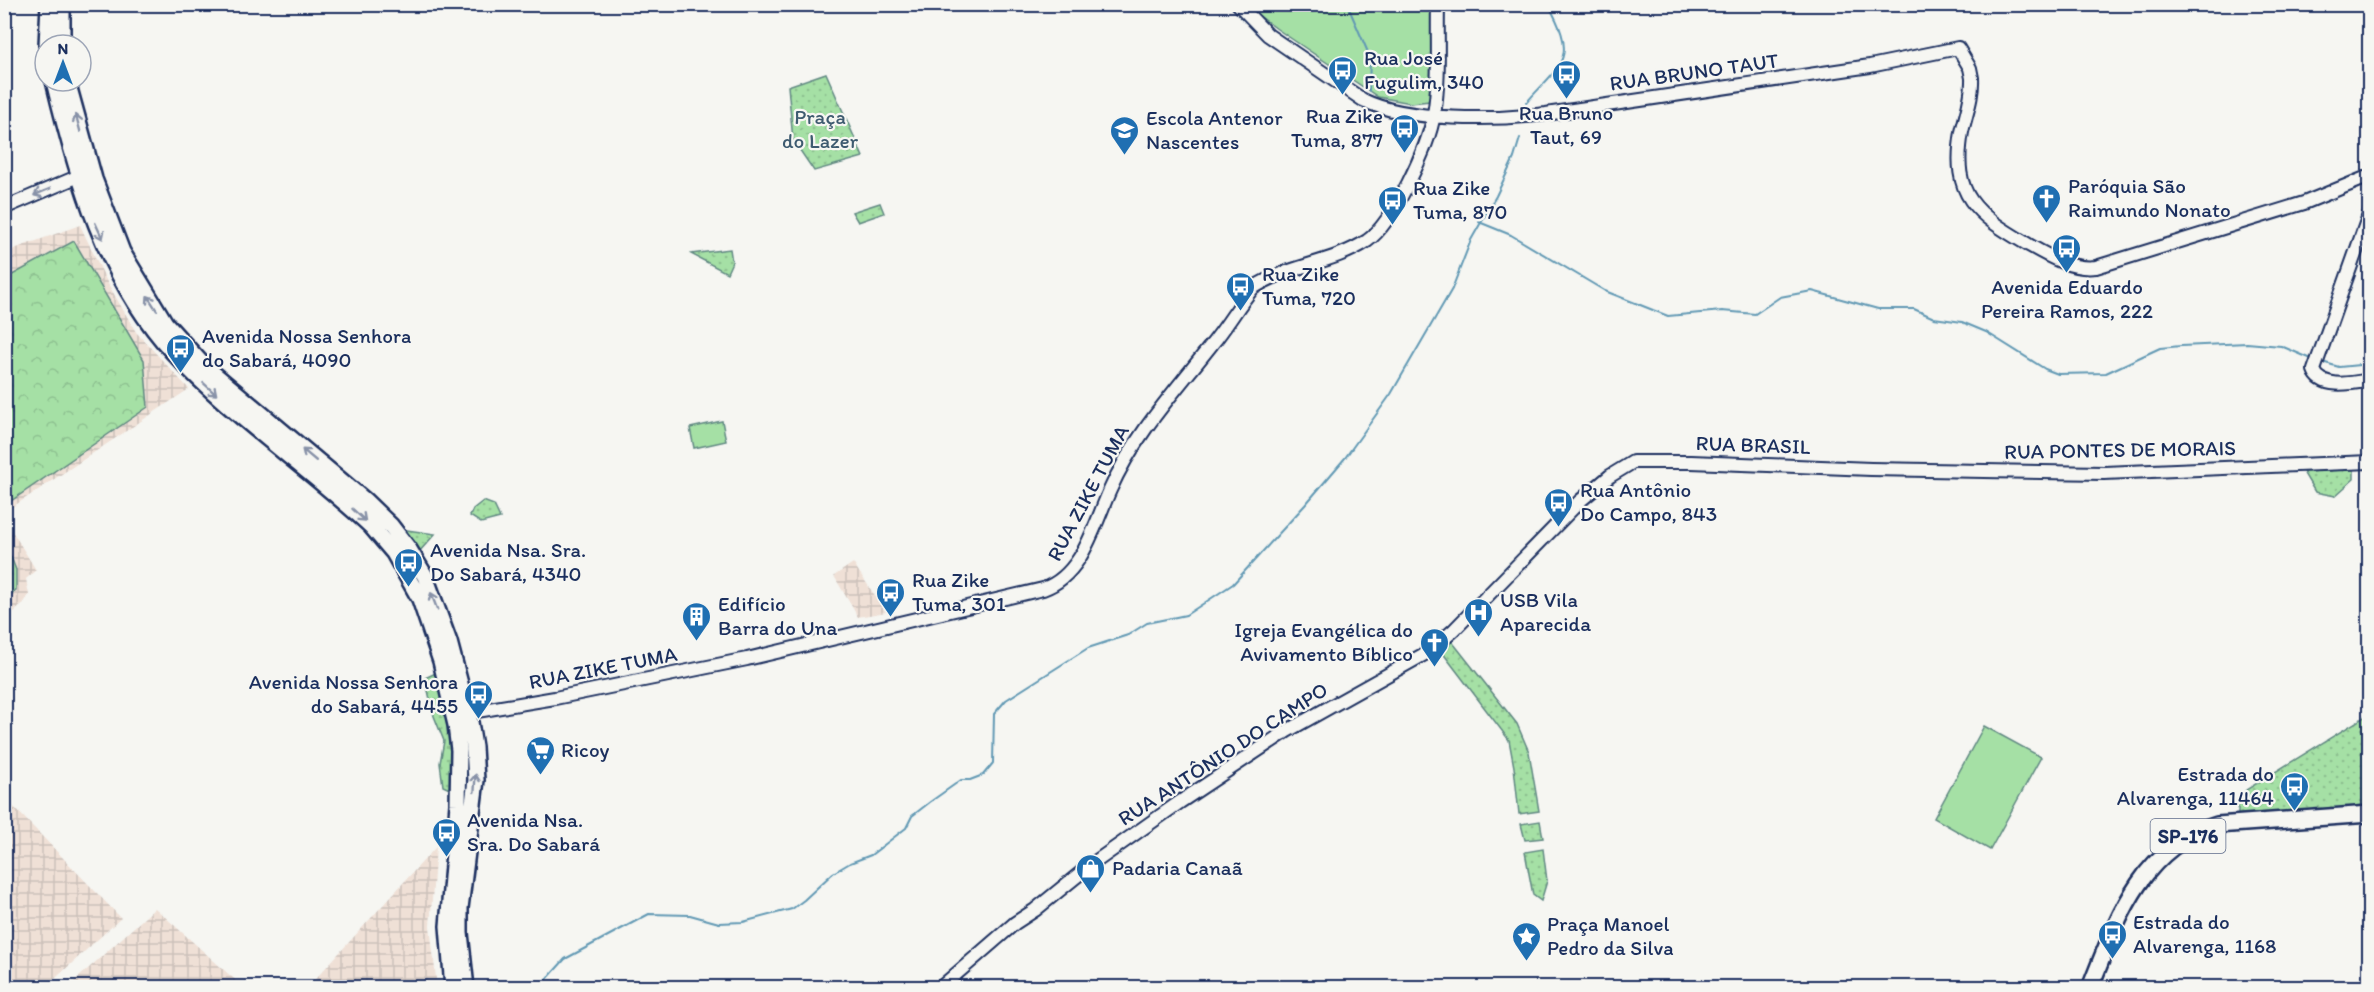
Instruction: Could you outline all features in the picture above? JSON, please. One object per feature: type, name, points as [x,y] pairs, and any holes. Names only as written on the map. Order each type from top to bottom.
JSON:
[{"type":"main road","points":[[48,33],[49,4]]},
{"type":"main road","points":[[62,4],[62,33]]},
{"type":"main road","points":[[58,93],[86,173],[122,252],[153,306],[182,344],[246,402],[391,525],[424,576],[445,628],[461,714],[474,747],[476,780],[460,908],[460,933],[466,987]]},
{"type":"main road","points":[[69,93],[86,173]]},
{"type":"main road","points":[[453,987],[448,926],[458,804],[461,714]]},
{"type":"main road","name":"SP-176","points":[[2090,987],[2117,925],[2142,878],[2160,856],[2194,832],[2217,825],[2370,814]]},
{"type":"street","name":"RUA BRUNO TAUT","points":[[1238,4],[1268,35],[1363,100],[1379,108],[1396,112],[1434,116],[1507,117],[1546,114],[1870,66],[1958,48],[1970,68],[1972,78],[1960,153],[1962,184],[1966,196],[1987,217],[2019,239],[2072,265],[2096,267],[2294,206],[2370,176]]},
{"type":"street","name":"RUA ZIKE TUMA","points":[[461,714],[562,697],[747,659],[1043,589],[1060,581],[1078,560],[1115,478],[1141,434],[1214,342],[1253,288],[1268,278],[1349,250],[1377,233],[1387,221],[1406,188],[1434,116],[1438,4]]},
{"type":"street","points":[[4,208],[86,173]]},
{"type":"street","points":[[2370,212],[2314,370],[2319,380],[2327,383],[2370,380]]},
{"type":"street","name":"RUA BRASIL","points":[[1634,462],[1871,469]]},
{"type":"street","name":"RUA ANTÔNIO DO CAMPO","points":[[940,987],[1015,923],[1151,822],[1287,731],[1430,651],[1454,630],[1572,508],[1610,476],[1634,462]]},
{"type":"street","name":"RUA PONTES DE MORAIS","points":[[1871,469],[2106,473],[2370,462]]},
{"type":"shaded area","points":[[80,225],[107,282],[136,332],[189,389],[5,512],[5,257],[14,249]]},
{"type":"shaded area","points":[[4,518],[36,570],[26,579],[29,595],[23,604],[5,620]]},
{"type":"shaded area","points":[[853,563],[886,612],[858,617],[834,576]]},
{"type":"shaded area","points":[[5,800],[121,918],[46,987],[5,987]]},
{"type":"shaded area","points":[[436,847],[430,926],[437,987],[308,987]]},
{"type":"shaded area","points":[[155,908],[243,987],[68,987]]},
{"type":"green space","points":[[1249,5],[1432,5],[1430,101],[1411,103],[1378,97],[1277,29],[1254,12]]},
{"type":"green space","name":"Praça do Lazer","points":[[826,73],[863,157],[814,171],[793,140],[788,86]]},
{"type":"green space","points":[[880,203],[884,213],[858,222],[852,212]]},
{"type":"green space","points":[[74,241],[144,360],[148,407],[5,505],[5,279]]},
{"type":"green space","points":[[730,249],[732,262],[727,273],[691,254]]},
{"type":"green space","points":[[722,421],[726,441],[694,448],[690,428]]},
{"type":"green space","points":[[2354,469],[2354,479],[2335,496],[2315,492],[2303,472]]},
{"type":"green space","points":[[483,501],[494,505],[500,518],[481,523],[470,516],[473,509]]},
{"type":"green space","points":[[400,529],[435,534],[418,553]]},
{"type":"green space","points":[[5,542],[16,570],[16,590],[5,599]]},
{"type":"green space","points":[[1450,639],[1517,724],[1529,752],[1539,811],[1519,814],[1509,740],[1439,648]]},
{"type":"green space","points":[[440,671],[454,726],[454,791],[443,786],[440,763],[444,741],[434,716],[425,678]]},
{"type":"green space","points":[[2369,714],[2369,806],[2238,818],[2238,801],[2246,790]]},
{"type":"green space","points":[[1984,726],[2041,757],[1990,850],[1934,818]]},
{"type":"green space","points":[[1540,821],[1543,838],[1525,840],[1521,824]]},
{"type":"green space","points":[[1543,849],[1547,881],[1541,901],[1533,895],[1525,852]]},
{"type":"waterway","points":[[1347,4],[1370,57],[1369,91]]},
{"type":"waterway","points":[[1526,103],[1549,79],[1562,60],[1563,37],[1548,4]]},
{"type":"waterway","points":[[539,988],[565,959],[649,914],[690,915],[719,923],[743,922],[792,909],[833,873],[871,855],[906,828],[912,816],[961,780],[970,780],[983,775],[993,763],[994,714],[1006,700],[1088,648],[1128,635],[1147,623],[1186,615],[1233,584],[1345,458],[1391,394],[1452,289],[1471,240],[1496,196],[1514,158],[1520,138]]},
{"type":"waterway","points":[[1479,222],[1511,235],[1605,291],[1668,316],[1722,311],[1755,314],[1780,297],[1812,291],[1878,309],[1914,309],[1934,318],[1962,322],[1986,332],[2045,369],[2058,374],[2106,373],[2160,348],[2181,346],[2247,343],[2281,346],[2314,360]]},
{"type":"waterway","points":[[2322,362],[2339,367],[2370,364]]},
{"type":"place","name":"Rua José Fugulim, 340","points":[[1343,96]]},
{"type":"place","name":"Rua Bruno Taut, 69","points":[[1566,100]]},
{"type":"place","name":"Rua Zike Tuma, 877","points":[[1404,154]]},
{"type":"place","name":"Escola Antenor Nascentes","points":[[1125,156]]},
{"type":"place","name":"Paróquia São Raimundo Nonato","points":[[2047,224]]},
{"type":"place","name":"Rua Zike Tuma, 870","points":[[1392,226]]},
{"type":"place","name":"Avenida Eduardo Pereira Ramos, 222","points":[[2067,274]]},
{"type":"place","name":"Rua Zike Tuma, 720","points":[[1241,312]]},
{"type":"place","name":"Avenida Nossa Senhora do Sabará, 4090","points":[[181,374]]},
{"type":"place","name":"Rua Antônio Do Campo, 843","points":[[1559,528]]},
{"type":"place","name":"Avenida Nsa. Sra. Do Sabará, 4340","points":[[409,588]]},
{"type":"place","name":"Rua Zike Tuma, 301","points":[[891,618]]},
{"type":"place","name":"USB Vila Aparecida","points":[[1479,638]]},
{"type":"place","name":"Edifício Barra do Una","points":[[697,642]]},
{"type":"place","name":"Igreja Evangélica do Avivamento Bíblico","points":[[1434,668]]},
{"type":"place","name":"Avenida Nossa Senhora do Sabará, 4455","points":[[479,720]]},
{"type":"place","name":"Ricoy","points":[[540,776]]},
{"type":"place","name":"Estrada do Alvarenga, 11464","points":[[2295,812]]},
{"type":"place","name":"Avenida Nsa. Sra. Do Sabará","points":[[446,858]]},
{"type":"place","name":"Padaria Canaã","points":[[1091,894]]},
{"type":"place","name":"Estrada do Alvarenga, 1168","points":[[2112,960]]},
{"type":"place","name":"Praça Manoel Pedro da Silva","points":[[1526,962]]}]
